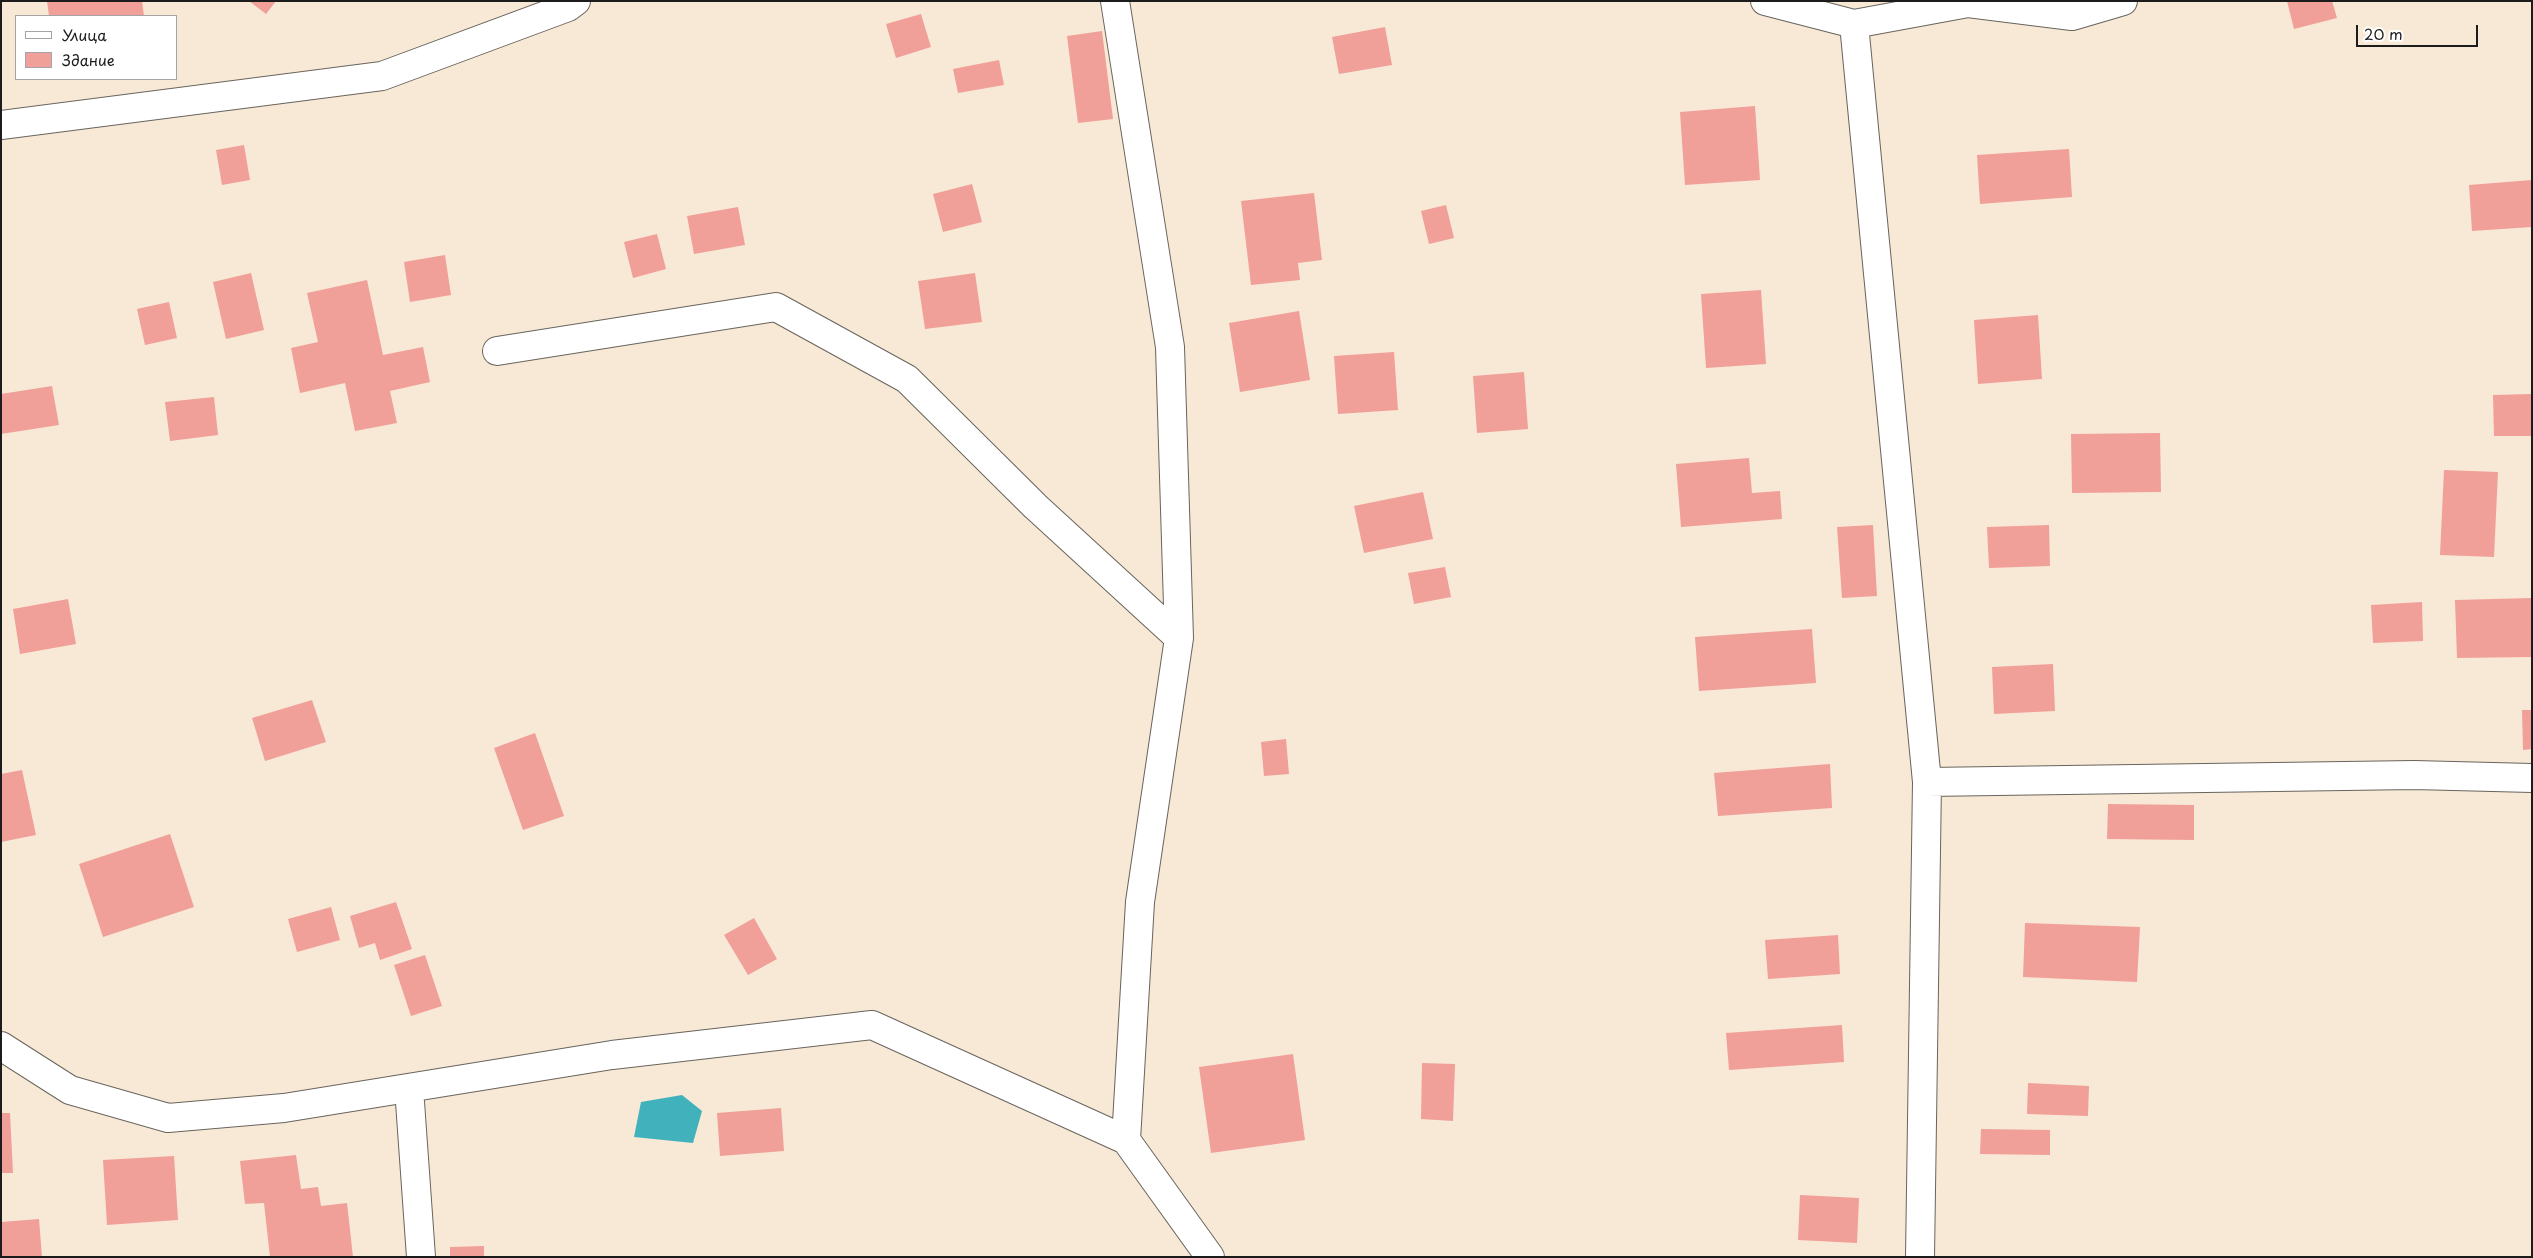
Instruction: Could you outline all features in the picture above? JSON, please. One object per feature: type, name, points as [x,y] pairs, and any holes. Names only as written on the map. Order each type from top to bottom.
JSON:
[{"type":"street","points":[[1,125],[382,76],[568,7],[576,1]]},
{"type":"street","points":[[1115,1],[1170,348],[1179,638],[1140,902],[1126,1140]]},
{"type":"street","points":[[1764,1],[1854,24],[1968,3],[2072,16],[2123,1]]},
{"type":"street","points":[[1854,24],[1927,782],[1920,1257]]},
{"type":"street","points":[[497,351],[776,307],[907,379],[1035,506],[1179,638]]},
{"type":"street","points":[[1927,782],[2414,775],[2532,778]]},
{"type":"street","points":[[1,1046],[70,1090],[168,1118],[284,1108],[612,1055],[872,1025],[1126,1140],[1210,1257]]},
{"type":"street","points":[[409,1088],[421,1257]]},
{"type":"water","points":[[682,1095],[702,1111],[693,1143],[634,1137],[641,1102]]},
{"type":"building","points":[[47,1],[142,1],[144,15],[49,15]]},
{"type":"building","points":[[249,1],[276,1],[266,14]]},
{"type":"building","points":[[2287,1],[2332,1],[2337,18],[2294,29]]},
{"type":"building","points":[[921,14],[931,47],[896,58],[886,24]]},
{"type":"building","points":[[1385,27],[1392,65],[1339,74],[1332,37]]},
{"type":"building","points":[[1102,31],[1113,119],[1078,123],[1067,36]]},
{"type":"building","points":[[999,60],[1004,85],[958,93],[953,69]]},
{"type":"building","points":[[1755,106],[1760,180],[1685,185],[1680,112]]},
{"type":"building","points":[[244,145],[250,180],[222,185],[216,150]]},
{"type":"building","points":[[2069,149],[2072,197],[1980,204],[1977,155]]},
{"type":"building","points":[[2532,180],[2532,227],[2472,231],[2469,185]]},
{"type":"building","points":[[972,184],[982,222],[943,232],[933,194]]},
{"type":"building","points":[[1314,193],[1322,260],[1298,263],[1300,280],[1251,285],[1241,201]]},
{"type":"building","points":[[1446,205],[1454,238],[1429,244],[1421,211]]},
{"type":"building","points":[[738,207],[745,245],[694,254],[687,216]]},
{"type":"building","points":[[657,234],[666,269],[633,278],[624,242]]},
{"type":"building","points":[[445,255],[451,295],[410,302],[404,262]]},
{"type":"building","points":[[251,273],[264,330],[226,339],[213,282]]},
{"type":"building","points":[[975,273],[982,322],[925,329],[918,281]]},
{"type":"building","points":[[367,280],[383,355],[423,347],[430,382],[390,391],[397,423],[355,431],[345,383],[300,393],[291,348],[318,342],[307,293]]},
{"type":"building","points":[[1761,290],[1766,364],[1706,368],[1701,294]]},
{"type":"building","points":[[169,302],[177,338],[145,345],[137,309]]},
{"type":"building","points":[[1299,311],[1310,380],[1240,392],[1229,323]]},
{"type":"building","points":[[2038,315],[2042,379],[1978,384],[1974,320]]},
{"type":"building","points":[[1394,352],[1398,410],[1338,414],[1334,356]]},
{"type":"building","points":[[1524,372],[1528,429],[1477,433],[1473,376]]},
{"type":"building","points":[[52,386],[59,425],[1,434],[1,394]]},
{"type":"building","points":[[2532,394],[2532,436],[2494,436],[2493,395]]},
{"type":"building","points":[[214,397],[218,435],[170,441],[165,402]]},
{"type":"building","points":[[2160,433],[2161,492],[2072,493],[2071,434]]},
{"type":"building","points":[[1749,458],[1752,493],[1780,491],[1782,519],[1681,527],[1676,464]]},
{"type":"building","points":[[2444,470],[2498,472],[2494,557],[2440,555]]},
{"type":"building","points":[[1423,492],[1433,539],[1364,553],[1354,506]]},
{"type":"building","points":[[1873,525],[1877,596],[1842,598],[1837,527]]},
{"type":"building","points":[[2049,525],[2050,566],[1989,568],[1987,527]]},
{"type":"building","points":[[1445,567],[1451,597],[1414,604],[1408,573]]},
{"type":"building","points":[[2532,598],[2532,657],[2457,658],[2455,600]]},
{"type":"building","points":[[68,599],[76,644],[20,654],[13,609]]},
{"type":"building","points":[[2422,602],[2423,641],[2373,643],[2371,605]]},
{"type":"building","points":[[1812,629],[1816,683],[1699,691],[1695,637]]},
{"type":"building","points":[[2053,664],[2055,711],[1994,714],[1992,667]]},
{"type":"building","points":[[312,700],[326,742],[265,761],[252,718]]},
{"type":"building","points":[[2522,710],[2532,710],[2532,749],[2523,750]]},
{"type":"building","points":[[535,733],[564,816],[523,830],[494,748]]},
{"type":"building","points":[[1286,739],[1289,774],[1264,776],[1261,742]]},
{"type":"building","points":[[1830,764],[1832,808],[1718,816],[1714,773]]},
{"type":"building","points":[[22,770],[36,835],[1,842],[1,774]]},
{"type":"building","points":[[2108,804],[2194,805],[2194,840],[2107,839]]},
{"type":"building","points":[[170,834],[194,907],[103,937],[79,864]]},
{"type":"building","points":[[396,902],[412,949],[380,960],[375,943],[359,948],[350,916]]},
{"type":"building","points":[[331,907],[340,940],[297,952],[288,919]]},
{"type":"building","points":[[754,918],[777,959],[748,975],[724,935]]},
{"type":"building","points":[[2025,923],[2140,927],[2137,982],[2023,977]]},
{"type":"building","points":[[1838,935],[1840,974],[1768,979],[1765,940]]},
{"type":"building","points":[[425,955],[442,1006],[411,1016],[394,965]]},
{"type":"building","points":[[1842,1025],[1844,1062],[1729,1070],[1726,1033]]},
{"type":"building","points":[[1293,1054],[1305,1140],[1211,1153],[1199,1067]]},
{"type":"building","points":[[1422,1063],[1455,1064],[1453,1121],[1421,1119]]},
{"type":"building","points":[[2028,1083],[2089,1086],[2088,1116],[2027,1114]]},
{"type":"building","points":[[781,1108],[784,1151],[720,1156],[717,1113]]},
{"type":"building","points":[[1,1113],[10,1113],[13,1173],[1,1173]]},
{"type":"building","points":[[1981,1129],[2050,1130],[2050,1155],[1980,1154]]},
{"type":"building","points":[[296,1155],[301,1189],[318,1187],[321,1206],[347,1203],[353,1257],[270,1257],[264,1203],[245,1204],[240,1161]]},
{"type":"building","points":[[174,1156],[178,1220],[107,1225],[103,1160]]},
{"type":"building","points":[[1800,1195],[1859,1198],[1857,1243],[1798,1240]]},
{"type":"building","points":[[39,1219],[42,1257],[1,1257],[1,1222]]},
{"type":"building","points":[[484,1246],[484,1257],[450,1257],[450,1247]]}]
